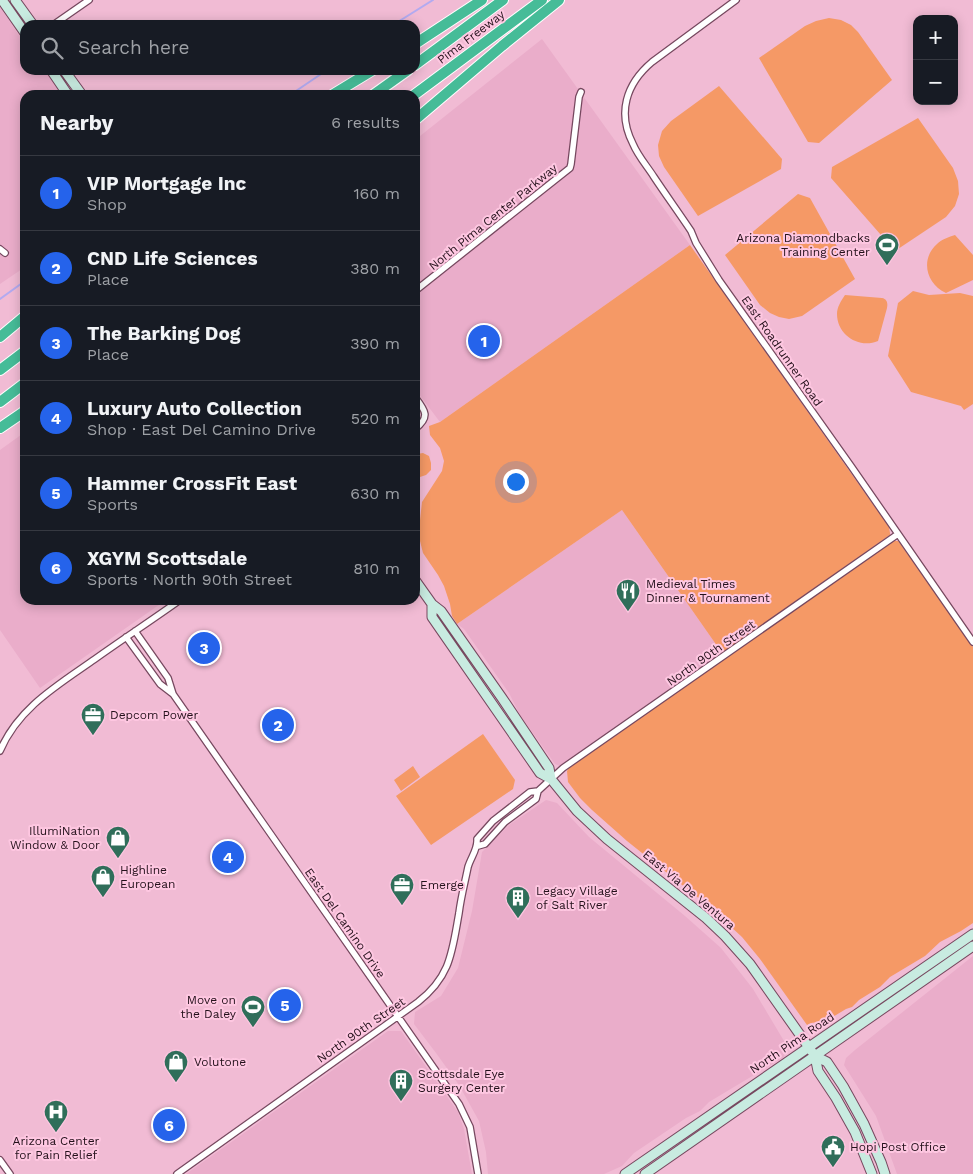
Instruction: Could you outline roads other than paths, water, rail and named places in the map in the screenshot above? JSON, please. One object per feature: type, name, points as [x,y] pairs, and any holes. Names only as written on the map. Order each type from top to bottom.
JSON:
[{"type":"highway","points":[[420,41],[482,0]]},
{"type":"highway","name":"Pima Freeway","points":[[420,61],[503,0]]},
{"type":"highway","name":"Pima Freeway","points":[[420,91],[542,0]]},
{"type":"highway","points":[[420,116],[559,0]]},
{"type":"highway","points":[[340,90],[365,75]]},
{"type":"highway","points":[[380,90],[401,75]]},
{"type":"highway","points":[[0,337],[20,320]]},
{"type":"highway","points":[[0,370],[20,355]]},
{"type":"highway","points":[[0,402],[20,387]]},
{"type":"highway","points":[[0,428],[20,414]]},
{"type":"main road","points":[[2,0],[20,26]]},
{"type":"main road","points":[[16,0],[30,20]]},
{"type":"main road","points":[[54,75],[65,90]]},
{"type":"main road","points":[[68,75],[78,90]]},
{"type":"main road","name":"East Via De Ventura","points":[[420,587],[432,604],[441,611],[549,768],[551,779],[577,811],[603,835],[706,918],[750,964],[808,1047],[815,1056],[827,1062],[843,1086],[864,1124],[881,1162],[884,1174]]},
{"type":"main road","name":"North Pima Road","points":[[625,1174],[973,934]]},
{"type":"main road","name":"North Pima Road","points":[[645,1174],[973,946]]},
{"type":"main road","name":"East Via De Ventura","points":[[815,1056],[818,1071],[855,1132],[872,1174]]},
{"type":"street","points":[[60,20],[89,0]]},
{"type":"street","name":"East Roadrunner Road","points":[[736,0],[652,62],[641,73],[627,98],[624,116],[625,124],[633,145],[691,231],[696,243],[719,280],[973,642]]},
{"type":"street","name":"North Pima Center Parkway","points":[[420,287],[570,168],[581,92]]},
{"type":"street","points":[[420,404],[425,411],[425,416],[420,425]]},
{"type":"street","name":"North 90th Street","points":[[478,846],[485,844],[505,822],[536,799],[538,791],[563,768],[898,534]]},
{"type":"street","points":[[0,751],[17,720],[35,702],[173,605]]},
{"type":"street","name":"East Del Camino Drive","points":[[131,634],[168,678],[173,694]]},
{"type":"street","name":"East Del Camino Drive","points":[[131,634],[160,684],[173,694],[463,1111],[472,1136],[478,1174]]},
{"type":"street","name":"North 90th Street","points":[[176,1174],[398,1016],[435,986],[446,969],[452,954],[468,867],[478,846],[478,839],[493,822],[530,792],[538,791]]},
{"type":"street","points":[[0,1160],[10,1174]]},
{"type":"waterway","points":[[401,20],[433,0]]},
{"type":"waterway","points":[[297,90],[320,75]]},
{"type":"waterway","points":[[0,299],[20,285]]},
{"type":"place","name":"Arizona Diamondbacks Training Center","points":[[887,266]]},
{"type":"place","name":"VIP Mortgage Inc","points":[[484,341]]},
{"type":"place","name":"Medieval Times Dinner & Tournament","points":[[628,612]]},
{"type":"place","name":"The Barking Dog","points":[[204,648]]},
{"type":"place","name":"CND Life Sciences","points":[[278,725]]},
{"type":"place","name":"Depcom Power","points":[[93,736]]},
{"type":"place","name":"Luxury Auto Collection","points":[[228,857]]},
{"type":"place","name":"IllumiNation Window & Door","points":[[118,859]]},
{"type":"place","name":"Highline European","points":[[103,898]]},
{"type":"place","name":"Emerge","points":[[402,906]]},
{"type":"place","name":"Legacy Village of Salt River","points":[[518,919]]},
{"type":"place","name":"Hammer CrossFit East","points":[[285,1005]]},
{"type":"place","name":"Move on the Daley","points":[[253,1028]]},
{"type":"place","name":"Volutone","points":[[176,1083]]},
{"type":"place","name":"Scottsdale Eye Surgery Center","points":[[401,1102]]},
{"type":"place","name":"XGYM Scottsdale","points":[[169,1125]]},
{"type":"place","name":"Arizona Center for Pain Relief","points":[[56,1133]]},
{"type":"place","name":"Hopi Post Office","points":[[833,1168]]}]
